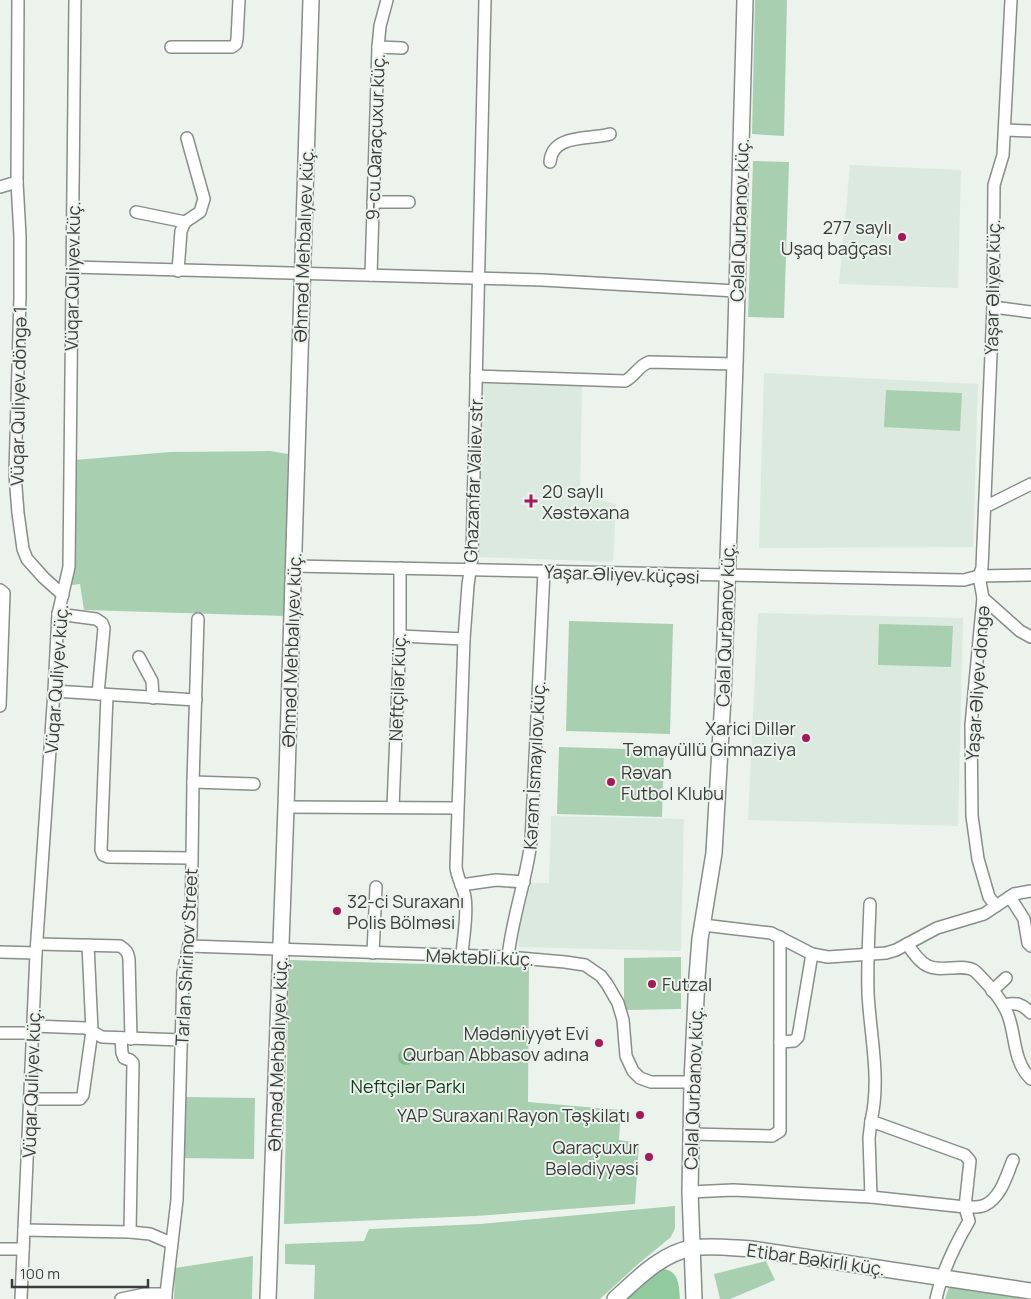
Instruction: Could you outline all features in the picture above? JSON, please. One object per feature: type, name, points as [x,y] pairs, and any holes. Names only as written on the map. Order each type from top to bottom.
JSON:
[{"type":"street","name":"Vüqar Quliyev döngə 1","points":[[18,0],[16,182],[20,236],[20,296],[15,456],[18,513],[23,549],[27,559],[44,578],[63,594]]},
{"type":"street","name":"Vüqar Quliyev küç.","points":[[21,1299],[36,948],[58,614],[69,567],[76,0]]},
{"type":"street","points":[[171,47],[232,47],[236,44],[237,39],[239,0]]},
{"type":"street","name":"Əhməd Mehbalıyev küç.","points":[[268,1299],[294,566],[311,0]]},
{"type":"street","name":"9-cu Qaraçuxur küç.","points":[[371,275],[378,47],[380,26],[387,0]]},
{"type":"street","name":"Ghazanfar Valiev str.","points":[[462,956],[466,905],[461,885],[456,876],[456,867],[464,639],[472,557],[485,0]]},
{"type":"street","name":"Cəlal Qurbanov küç.","points":[[694,1299],[690,1192],[692,1082],[697,977],[714,853],[723,698],[745,0]]},
{"type":"street","name":"Yaşar Əliyev küç.","points":[[979,576],[982,568],[993,307],[994,185],[996,173],[1003,155],[1011,0]]},
{"type":"street","points":[[378,47],[402,48]]},
{"type":"street","points":[[1005,130],[1031,131]]},
{"type":"street","points":[[550,162],[552,153],[569,140],[598,138],[610,134]]},
{"type":"street","points":[[178,271],[180,238],[185,222],[200,212],[204,198],[187,138]]},
{"type":"street","points":[[0,186],[16,182]]},
{"type":"street","points":[[373,202],[409,202]]},
{"type":"street","points":[[136,212],[185,222]]},
{"type":"street","points":[[72,267],[478,278],[736,291]]},
{"type":"street","points":[[993,307],[1031,312]]},
{"type":"street","points":[[476,376],[625,381],[631,378],[643,364],[650,362],[735,364]]},
{"type":"street","points":[[985,507],[1031,484]]},
{"type":"street","name":"Yaşar Əliyev küçəsi","points":[[294,566],[964,580],[979,576],[1031,575]]},
{"type":"street","name":"Neftçilər küç.","points":[[393,807],[400,636],[400,568]]},
{"type":"street","name":"Kərəm İsmayılov küç.","points":[[508,957],[514,919],[524,882],[531,842],[544,572]]},
{"type":"street","name":"Yaşar Əliyev dongə","points":[[979,576],[983,598],[970,725],[972,816],[978,859],[989,897],[996,906]]},
{"type":"street","points":[[0,590],[4,594],[0,706]]},
{"type":"street","points":[[983,598],[1020,631],[1031,637]]},
{"type":"street","points":[[58,614],[96,618],[102,623],[104,628],[100,850],[103,855],[108,857],[191,858]]},
{"type":"street","name":"Tarlan Shirinov Street","points":[[166,1297],[177,1190],[183,972],[191,935],[191,858],[198,619]]},
{"type":"street","points":[[400,636],[464,639]]},
{"type":"street","points":[[139,657],[152,680],[153,698]]},
{"type":"street","points":[[54,691],[196,700]]},
{"type":"street","points":[[193,782],[254,784]]},
{"type":"street","points":[[286,807],[458,808]]},
{"type":"street","points":[[461,885],[496,880],[524,882]]},
{"type":"street","points":[[373,953],[376,887]]},
{"type":"street","points":[[703,925],[763,932],[780,937],[812,954],[828,957],[869,954],[896,950],[927,932],[984,914],[1014,894],[1031,891]]},
{"type":"street","points":[[1010,897],[1024,919],[1028,943],[1031,946]]},
{"type":"street","points":[[870,904],[868,993],[875,1087],[874,1109],[869,1138],[871,1197]]},
{"type":"street","points":[[692,1134],[772,1136],[780,1130],[780,937]]},
{"type":"street","points":[[907,944],[920,961],[928,966],[947,969],[966,968],[975,971],[1004,1005],[1009,1017],[1020,1064],[1031,1079]]},
{"type":"street","points":[[30,1100],[80,1099],[83,1095],[92,1031],[88,945]]},
{"type":"street","points":[[0,952],[88,945],[120,946],[128,952],[126,1038],[122,1054],[124,1058],[133,1063],[130,1232]]},
{"type":"street","name":"Məktəbli küç.","points":[[189,946],[508,957],[585,965],[594,970],[608,984],[618,1003],[623,1020],[626,1056],[633,1071],[640,1078],[651,1082],[692,1082]]},
{"type":"street","points":[[780,1042],[794,1041],[798,1038],[812,954]]},
{"type":"street","points":[[992,991],[1006,978]]},
{"type":"street","points":[[1004,1005],[1019,1004],[1031,1013]]},
{"type":"street","points":[[0,1033],[78,1027],[86,1028],[102,1037],[181,1040]]},
{"type":"street","points":[[872,1121],[965,1154],[970,1161],[965,1207],[969,1220],[942,1277],[936,1299]]},
{"type":"street","points":[[690,1192],[742,1191],[871,1197],[980,1207],[990,1202],[1000,1189],[1013,1160]]},
{"type":"street","points":[[24,1230],[130,1232],[150,1234],[171,1243]]},
{"type":"street","name":"Etibar Bəkirli küç.","points":[[615,1299],[649,1269],[663,1260],[692,1248],[751,1250],[1031,1290]]},
{"type":"street","points":[[0,1249],[23,1250]]},
{"type":"street","points":[[121,1299],[145,1294],[166,1297]]},
{"type":"shaded area","name":"277 saylı Uşaq bağçası","points":[[850,165],[961,170],[958,288],[839,284]]},
{"type":"shaded area","points":[[764,373],[978,384],[973,547],[759,548]]},
{"type":"shaded area","points":[[483,383],[582,386],[580,495],[616,504],[613,562],[478,557]]},
{"type":"shaded area","points":[[758,613],[963,618],[958,826],[748,820]]},
{"type":"shaded area","points":[[551,816],[684,819],[681,951],[519,947],[518,933],[531,883],[549,883]]},
{"type":"shaded area","points":[[403,1049],[409,1049],[414,1054],[412,1063],[403,1065],[398,1060],[398,1054]]},
{"type":"shaded area","points":[[668,1270],[675,1275],[680,1299],[624,1299],[655,1271]]},
{"type":"green space","points":[[755,0],[787,0],[784,136],[752,134]]},
{"type":"green space","points":[[753,161],[789,162],[784,318],[748,317]]},
{"type":"green space","points":[[886,390],[962,393],[960,431],[884,427]]},
{"type":"green space","points":[[270,451],[288,454],[285,616],[84,610],[80,584],[72,585],[75,460],[170,452]]},
{"type":"green space","points":[[569,621],[673,624],[670,734],[566,731]]},
{"type":"green space","points":[[879,624],[953,626],[951,667],[878,665]]},
{"type":"green space","name":"Rəvan Futbol Klubu","points":[[559,747],[664,750],[662,817],[557,814]]},
{"type":"green space","name":"Futzal","points":[[681,957],[681,1009],[624,1010],[624,958]]},
{"type":"green space","name":"Neftçilər Parkı","points":[[289,960],[529,967],[528,1102],[621,1110],[619,1140],[639,1143],[635,1204],[476,1216],[284,1224]]},
{"type":"green space","points":[[185,1097],[255,1098],[254,1159],[182,1158]]},
{"type":"green space","points":[[675,1206],[675,1228],[671,1237],[600,1299],[314,1299],[315,1265],[285,1264],[285,1244],[364,1241],[369,1229],[480,1224]]},
{"type":"green space","points":[[253,1256],[252,1299],[174,1299],[175,1268]]},
{"type":"green space","points":[[766,1261],[775,1280],[730,1299],[720,1299],[714,1274]]},
{"type":"green space","points":[[949,1287],[1025,1299],[945,1299]]},
{"type":"place","name":"277 saylı Uşaq bağçası","points":[[902,237]]},
{"type":"place","name":"20 saylı Xəstəxana","points":[[531,501]]},
{"type":"place","name":"Xarici Dillər Təmayüllü Gimnaziya","points":[[806,738]]},
{"type":"place","name":"Rəvan Futbol Klubu","points":[[611,782]]},
{"type":"place","name":"32-ci Suraxanı Polis Bölməsi","points":[[337,911]]},
{"type":"place","name":"Futzal","points":[[652,984]]},
{"type":"place","name":"Mədəniyyət Evi Qurban Abbasov adına","points":[[599,1043]]},
{"type":"place","name":"YAP Suraxanı Rayon Təşkilatı","points":[[640,1115]]},
{"type":"place","name":"Qaraçuxur Bələdiyyəsi","points":[[649,1157]]}]
